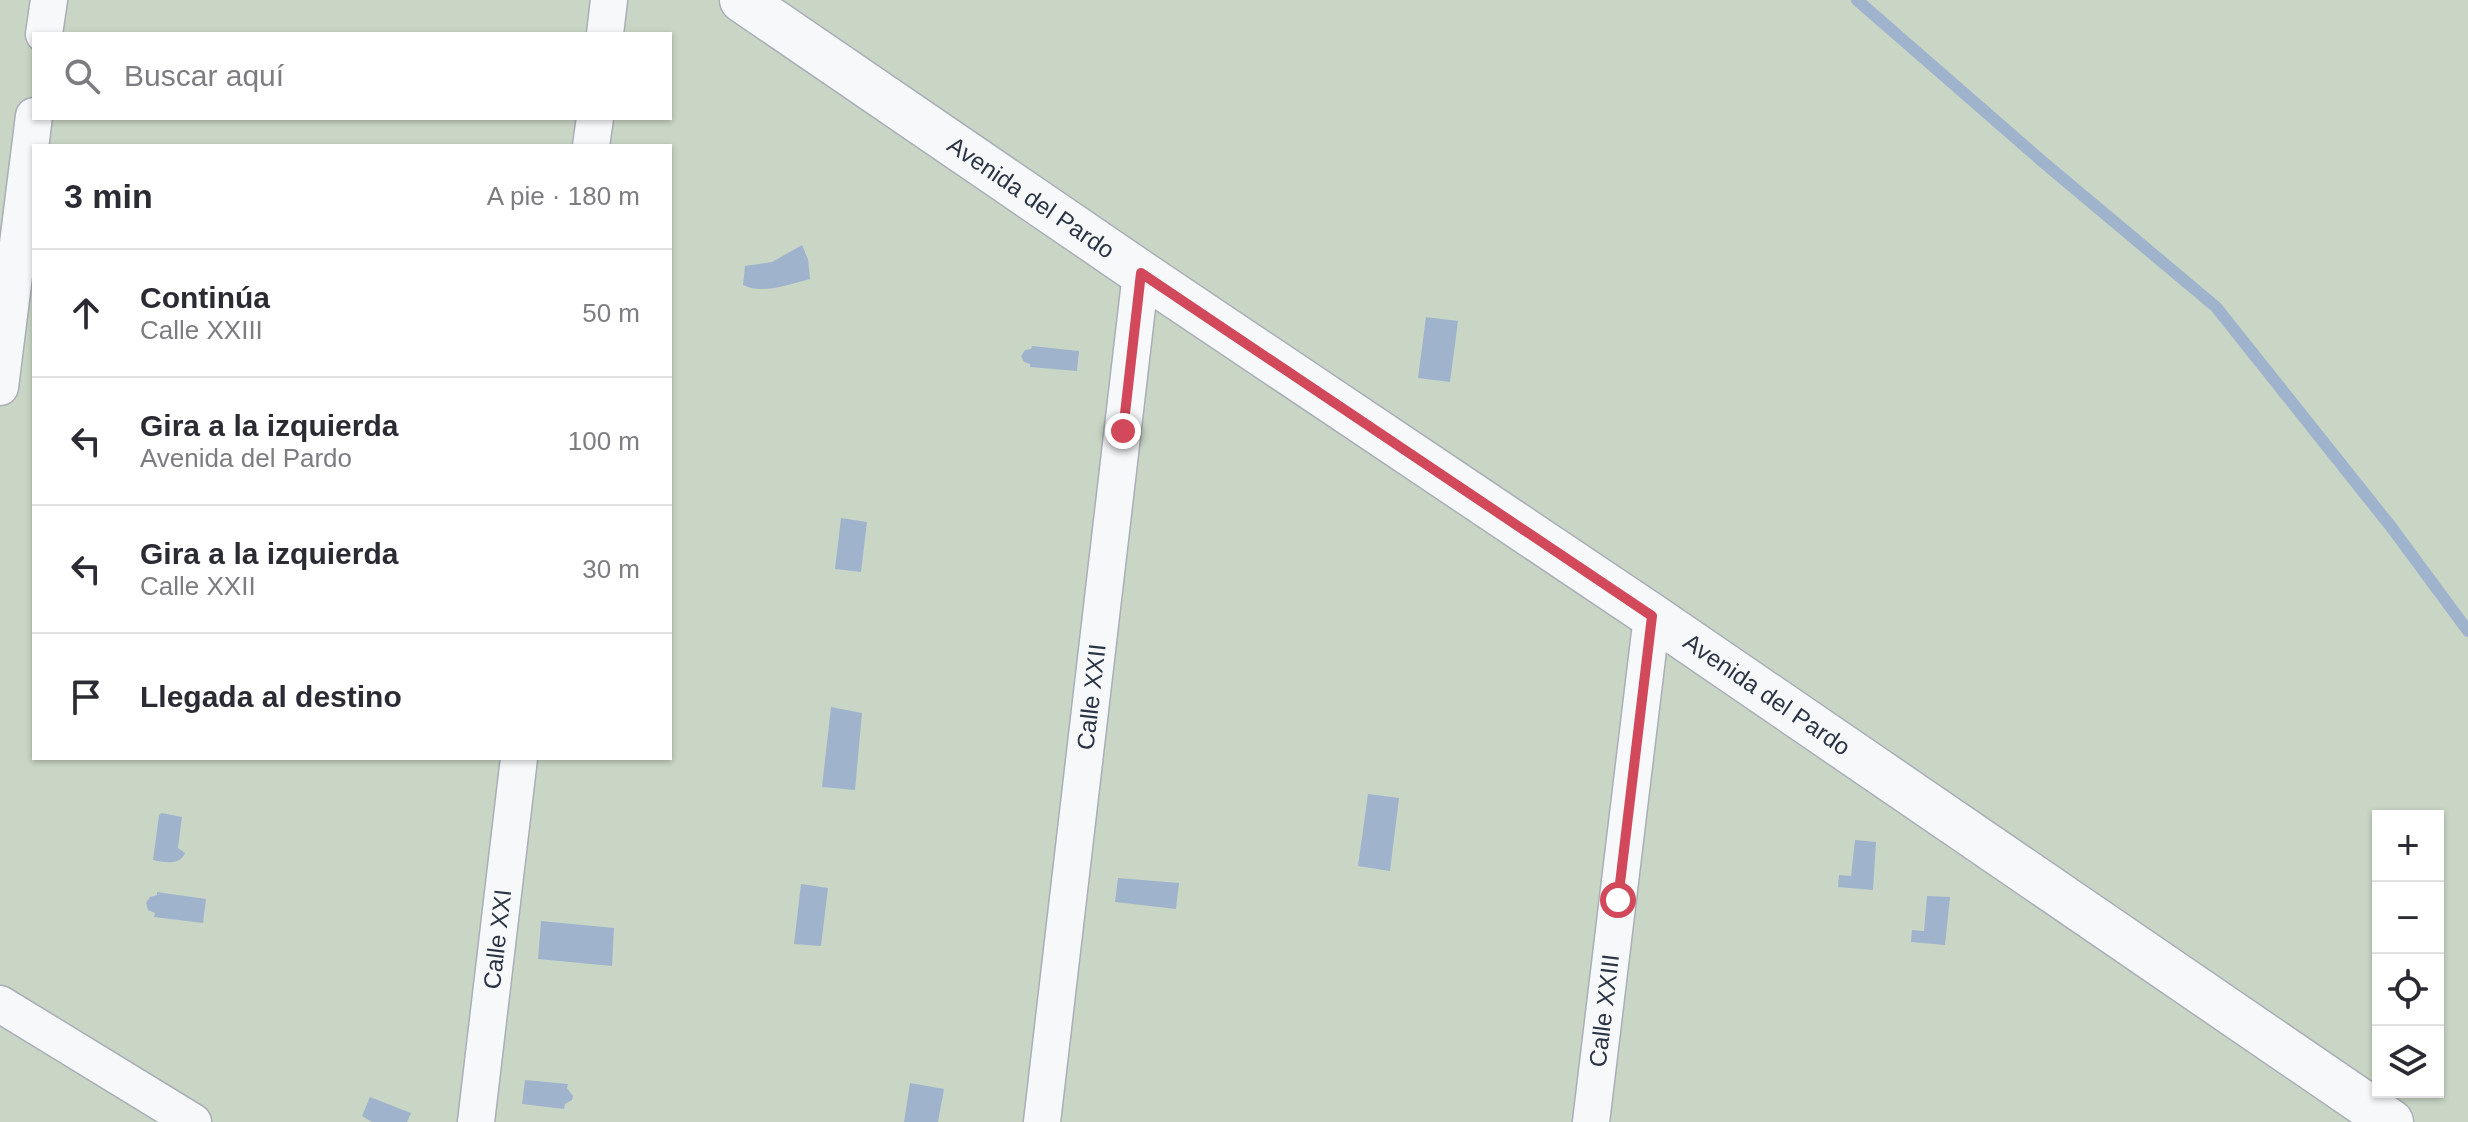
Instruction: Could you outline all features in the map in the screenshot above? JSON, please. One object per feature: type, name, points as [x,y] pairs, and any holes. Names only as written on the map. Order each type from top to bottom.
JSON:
[{"type":"street","points":[[44,32],[49,0]]},
{"type":"street","points":[[605,32],[609,0]]},
{"type":"street","name":"Avenida del Pardo","points":[[742,0],[1141,273],[1652,616],[2391,1122]]},
{"type":"street","points":[[0,387],[33,120]]},
{"type":"street","points":[[591,144],[595,120]]},
{"type":"street","name":"Calle XXII","points":[[1042,1122],[1141,273]]},
{"type":"street","name":"Calle XXIII","points":[[1591,1122],[1652,616]]},
{"type":"street","name":"Calle XXI","points":[[476,1122],[519,760]]},
{"type":"street","points":[[0,1004],[193,1122]]},
{"type":"green space","points":[[0,0],[2468,0],[2468,1122],[0,1122]]},
{"type":"water","points":[[802,245],[808,259],[810,279],[767,289],[743,285],[745,266],[772,262]]},
{"type":"water","points":[[1426,317],[1458,321],[1450,382],[1418,378]]},
{"type":"water","points":[[1032,346],[1079,351],[1077,371],[1030,367],[1021,356]]},
{"type":"water","points":[[841,518],[867,522],[861,572],[835,569]]},
{"type":"water","points":[[831,707],[862,713],[855,790],[822,787]]},
{"type":"water","points":[[1368,794],[1399,798],[1390,871],[1358,866]]},
{"type":"water","points":[[159,815],[182,817],[178,848],[185,853],[176,861],[153,860]]},
{"type":"water","points":[[1855,840],[1876,842],[1873,890],[1838,887],[1839,875],[1851,876]]},
{"type":"water","points":[[1118,878],[1179,883],[1176,909],[1115,902]]},
{"type":"water","points":[[801,884],[828,888],[821,946],[794,944]]},
{"type":"water","points":[[157,892],[206,899],[203,923],[154,917],[155,913],[148,910],[146,903]]},
{"type":"water","points":[[1927,896],[1950,897],[1945,945],[1911,942],[1912,930],[1924,931]]},
{"type":"water","points":[[541,921],[614,928],[612,966],[538,959]]},
{"type":"water","points":[[525,1080],[568,1084],[572,1100],[565,1104],[564,1109],[522,1104]]},
{"type":"water","points":[[910,1083],[944,1089],[938,1122],[904,1122]]},
{"type":"water","points":[[370,1097],[411,1113],[407,1122],[372,1122],[362,1116]]},
{"type":"waterway","points":[[1857,0],[2216,307],[2392,528],[2468,631]]},
{"type":"route","points":[[1123,431],[1141,273],[1652,616],[1618,900]]}]
